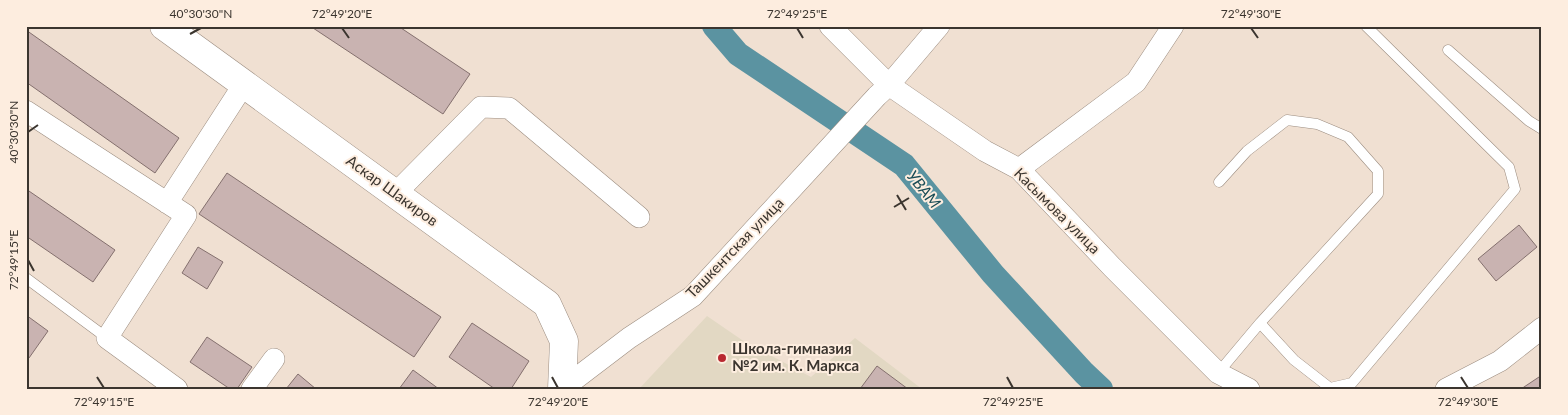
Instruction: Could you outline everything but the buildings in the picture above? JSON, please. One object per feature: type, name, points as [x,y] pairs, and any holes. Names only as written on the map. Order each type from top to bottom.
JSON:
[{"type":"main road","name":"Аскар Шакиров","points":[[164,26],[547,304],[564,341],[562,389]]},
{"type":"street","name":"Касымова улица","points":[[830,26],[883,90],[985,151],[1019,169],[1218,373],[1249,389]]},
{"type":"street","name":"Ташкентская улица","points":[[562,389],[629,338],[692,296],[883,90],[939,26]]},
{"type":"street","points":[[1019,169],[1136,82],[1173,26]]},
{"type":"street","points":[[167,203],[244,84]]},
{"type":"street","points":[[395,194],[481,107],[509,108],[639,217]]},
{"type":"street","points":[[26,111],[186,215],[107,338],[177,389]]},
{"type":"street","points":[[1446,389],[1500,360],[1542,328]]},
{"type":"street","points":[[252,389],[274,359]]},
{"type":"lane","points":[[1260,323],[1294,360],[1330,388],[1352,383],[1515,189],[1509,167],[1366,26]]},
{"type":"lane","points":[[1448,50],[1529,121],[1542,130]]},
{"type":"lane","points":[[1218,373],[1260,323],[1378,194],[1378,171],[1348,137],[1317,124],[1287,120],[1248,151],[1219,182]]},
{"type":"lane","points":[[26,278],[107,338]]},
{"type":"shaded area","name":"Школа-гимназия №2 им. К. Маркса","points":[[707,316],[742,340],[811,377],[855,338],[922,389],[639,389]]},
{"type":"waterway","name":"УВАМ","points":[[714,26],[738,54],[904,165],[993,274],[1101,389]]},
{"type":"place","name":"Школа-гимназия №2 им. К. Маркса","points":[[722,358]]}]
